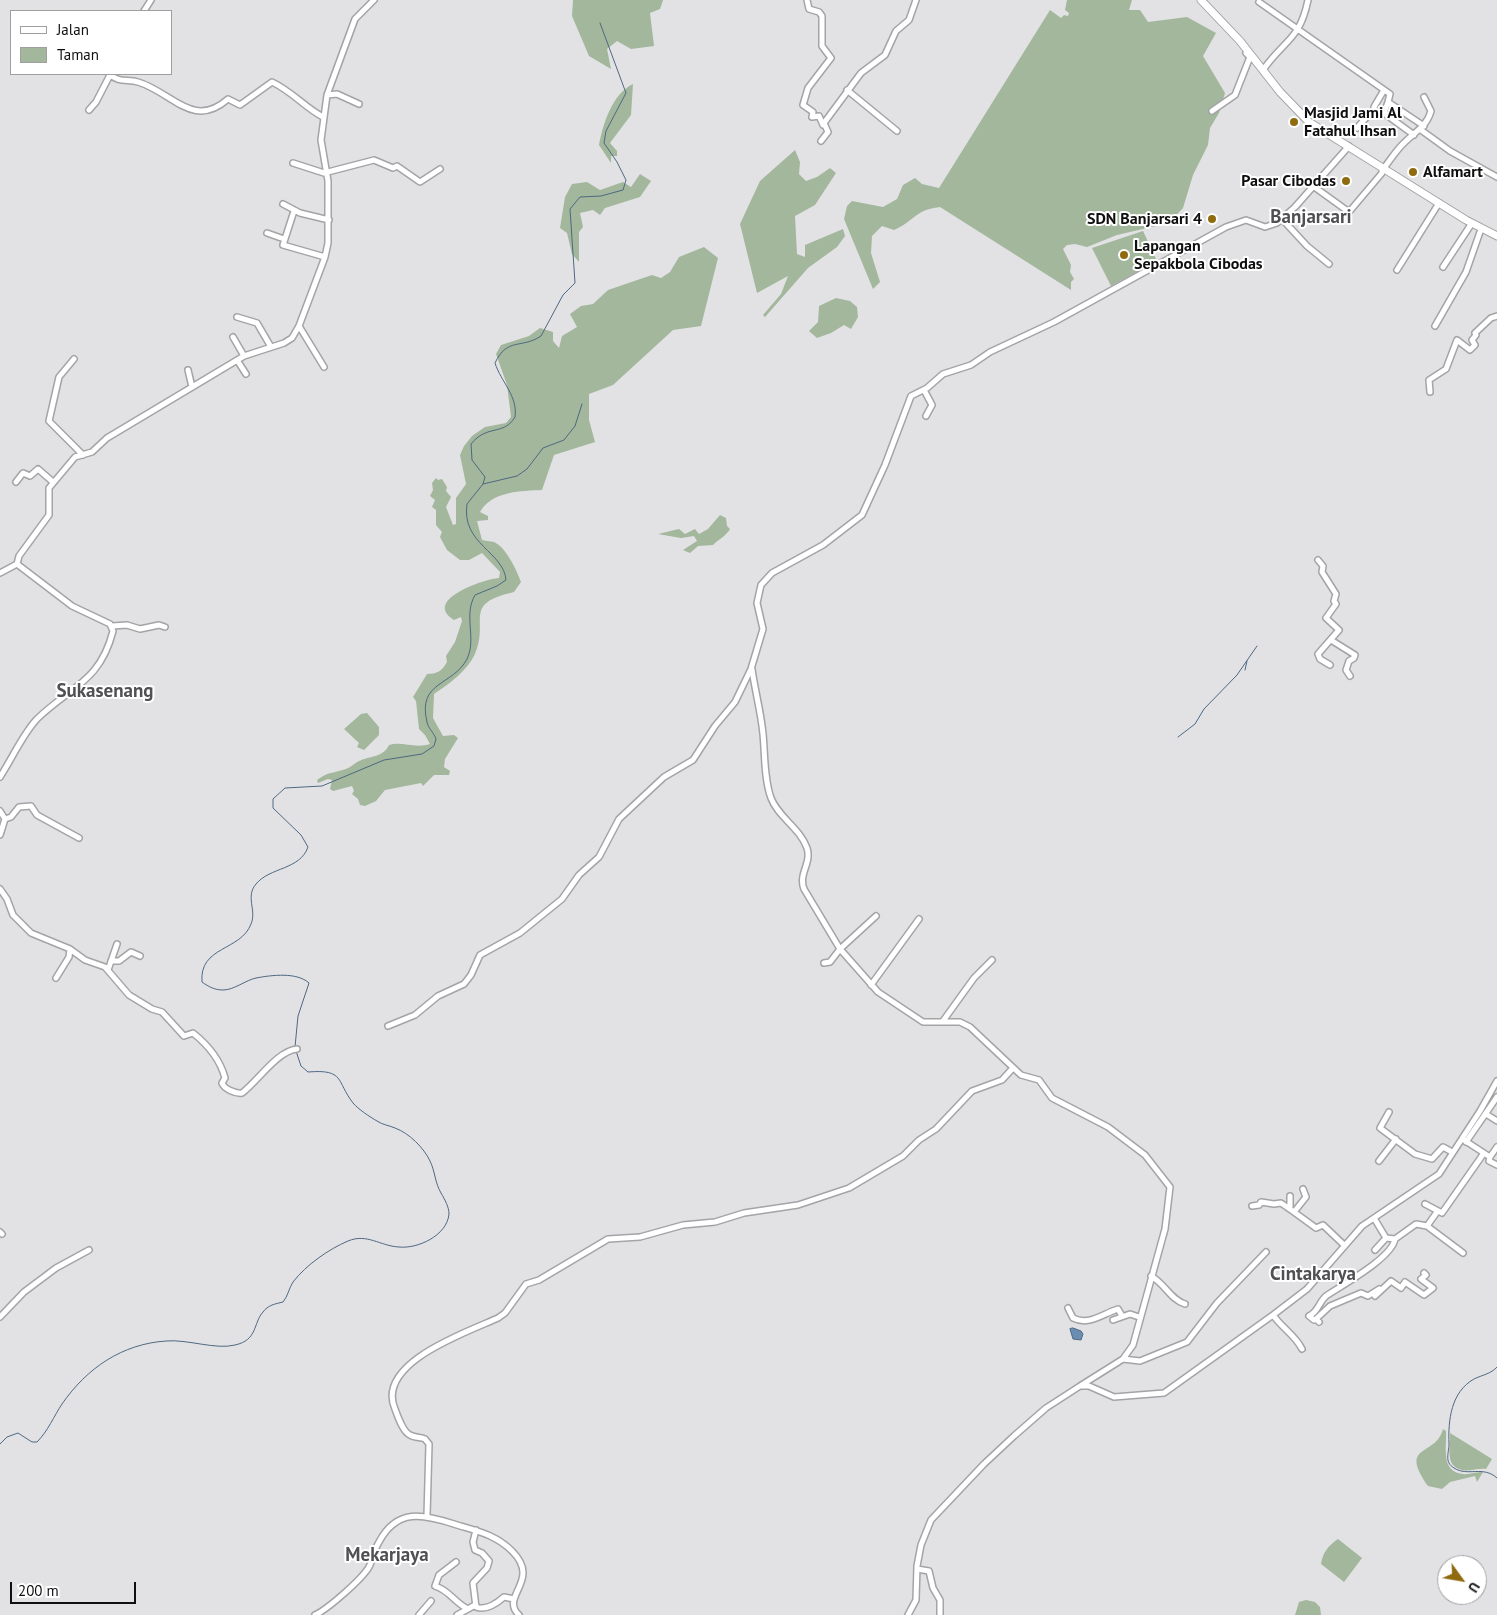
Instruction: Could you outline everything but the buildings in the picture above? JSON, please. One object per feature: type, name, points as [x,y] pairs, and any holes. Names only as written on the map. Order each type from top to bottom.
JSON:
[{"type":"main road","points":[[1201,0],[1246,48],[1305,118],[1472,224],[1481,229],[1496,233]]},
{"type":"street","points":[[18,564],[19,556],[49,515],[49,491],[53,482],[75,458],[92,452],[107,438],[244,356],[289,341],[299,326],[325,257],[329,220],[327,173],[321,140],[328,94],[355,19],[374,0]]},
{"type":"street","points":[[807,0],[809,9],[822,15],[822,46],[831,57],[808,88],[803,102],[803,106],[813,111],[812,117],[820,117],[828,131],[821,141]]},
{"type":"street","points":[[823,125],[864,69],[885,55],[896,31],[909,20],[916,0]]},
{"type":"street","points":[[1263,70],[1298,30],[1306,15],[1308,0]]},
{"type":"street","points":[[1260,2],[1392,95],[1383,112]]},
{"type":"street","points":[[1212,110],[1235,95],[1250,56],[1245,51],[1246,48]]},
{"type":"street","points":[[89,110],[96,102],[110,75]]},
{"type":"street","points":[[112,75],[122,82],[139,82],[189,110],[206,112],[217,108],[229,99],[240,105],[259,89],[273,82],[297,96],[312,111],[323,117]]},
{"type":"street","points":[[847,90],[897,131]]},
{"type":"street","points":[[1375,112],[1374,107],[1384,90]]},
{"type":"street","points":[[328,94],[337,94],[359,104]]},
{"type":"street","points":[[1313,186],[1349,212],[1382,173],[1383,167],[1404,143],[1422,128],[1431,112],[1424,97]]},
{"type":"street","points":[[1388,102],[1450,151],[1497,177]]},
{"type":"street","points":[[1357,128],[1371,112],[1383,112],[1414,135]]},
{"type":"street","points":[[388,1026],[415,1014],[438,996],[464,984],[471,975],[480,955],[520,933],[562,900],[579,875],[598,857],[619,819],[664,777],[693,760],[715,726],[735,702],[752,669],[763,629],[756,602],[761,585],[772,573],[823,544],[862,515],[885,465],[908,400],[914,393],[924,390],[943,374],[975,362],[985,354],[1054,322],[1226,227],[1246,220],[1270,227],[1282,219],[1349,146]]},
{"type":"street","points":[[293,163],[320,173],[327,173],[379,161],[393,168],[397,166],[420,182],[440,169]]},
{"type":"street","points":[[1397,270],[1439,202]]},
{"type":"street","points":[[283,204],[294,211],[329,220]]},
{"type":"street","points":[[294,211],[284,239],[284,246],[325,257]]},
{"type":"street","points":[[1282,219],[1307,246],[1329,264]]},
{"type":"street","points":[[1443,267],[1472,224]]},
{"type":"street","points":[[1435,326],[1468,268],[1481,229]]},
{"type":"street","points":[[267,233],[284,239]]},
{"type":"street","points":[[1430,392],[1429,380],[1446,369],[1457,340],[1470,350],[1475,344],[1472,340],[1476,333],[1492,318],[1497,316]]},
{"type":"street","points":[[237,317],[257,323],[272,347]]},
{"type":"street","points":[[299,326],[324,367]]},
{"type":"street","points":[[233,337],[244,356]]},
{"type":"street","points":[[74,359],[59,377],[49,421],[83,454]]},
{"type":"street","points":[[237,360],[246,374]]},
{"type":"street","points":[[188,370],[192,387]]},
{"type":"street","points":[[924,390],[932,405],[926,416]]},
{"type":"street","points":[[16,482],[23,473],[30,476],[38,469],[53,482]]},
{"type":"street","points":[[1318,560],[1323,566],[1322,572],[1336,594],[1334,601],[1336,604],[1326,618],[1339,629],[1318,654],[1320,659],[1330,665]]},
{"type":"street","points":[[0,573],[18,564]]},
{"type":"street","points":[[18,564],[72,606],[112,626],[127,625],[140,629],[159,625],[165,627]]},
{"type":"street","points":[[0,777],[36,720],[93,674],[110,640],[112,626]]},
{"type":"street","points":[[1331,640],[1355,655],[1350,660],[1346,670],[1350,676]]},
{"type":"street","points":[[752,669],[763,730],[771,797],[776,809],[793,826],[807,848],[807,862],[802,877],[802,884],[840,949],[870,985],[882,996],[923,1022],[960,1022],[970,1027],[1023,1076],[1039,1080],[1052,1098],[1108,1127],[1145,1154],[1170,1187],[1165,1229],[1139,1317],[1133,1345],[1123,1358],[1046,1408],[984,1464],[940,1508],[927,1527],[917,1569],[916,1600],[908,1615]]},
{"type":"street","points":[[5,819],[11,817],[20,807],[31,806],[37,815],[79,838]]},
{"type":"street","points":[[0,811],[5,819],[0,835]]},
{"type":"street","points":[[0,890],[7,899],[13,915],[31,933],[70,950],[85,960],[108,970],[131,996],[152,1009],[162,1012],[184,1036],[193,1033],[209,1046],[224,1076],[222,1085],[234,1092],[240,1094],[269,1065],[290,1050],[297,1049]]},
{"type":"street","points":[[824,964],[830,962],[840,949],[876,916]]},
{"type":"street","points":[[870,985],[919,919]]},
{"type":"street","points":[[108,970],[117,944]]},
{"type":"street","points":[[56,978],[70,950]]},
{"type":"street","points":[[111,961],[119,961],[132,952],[140,956]]},
{"type":"street","points":[[943,1021],[974,978],[992,960]]},
{"type":"street","points":[[427,1516],[429,1444],[425,1439],[411,1436],[406,1432],[394,1408],[392,1388],[412,1360],[502,1315],[525,1285],[539,1280],[608,1239],[640,1237],[683,1225],[715,1222],[744,1213],[798,1205],[849,1188],[902,1156],[919,1140],[936,1129],[972,1092],[1002,1080],[1013,1068]]},
{"type":"street","points":[[1464,1140],[1497,1081]]},
{"type":"street","points":[[1080,1386],[1089,1386],[1114,1397],[1164,1393],[1273,1315],[1307,1288],[1362,1226],[1437,1176],[1452,1152],[1486,1114],[1497,1097]]},
{"type":"street","points":[[1389,1112],[1380,1128],[1415,1154],[1432,1159],[1443,1147],[1452,1152]]},
{"type":"street","points":[[1486,1114],[1497,1121]]},
{"type":"street","points":[[1379,1161],[1396,1140]]},
{"type":"street","points":[[1464,1140],[1490,1156]]},
{"type":"street","points":[[1497,1147],[1490,1156],[1489,1161],[1497,1165]]},
{"type":"street","points":[[1425,1204],[1442,1213],[1484,1153]]},
{"type":"street","points":[[1293,1211],[1306,1196],[1303,1189]]},
{"type":"street","points":[[1290,1196],[1289,1204],[1293,1211]]},
{"type":"street","points":[[1252,1206],[1260,1205],[1261,1202],[1281,1203],[1316,1228],[1323,1226],[1344,1245]]},
{"type":"street","points":[[1427,1226],[1437,1212]]},
{"type":"street","points":[[1374,1218],[1386,1238]]},
{"type":"street","points":[[1424,1273],[1426,1275],[1421,1279],[1433,1288],[1424,1296],[1405,1282],[1401,1288],[1391,1281],[1368,1296],[1361,1293],[1336,1304],[1318,1320],[1314,1320],[1309,1316],[1314,1313],[1319,1301],[1372,1265],[1392,1247],[1395,1239],[1416,1224],[1427,1226],[1463,1253]]},
{"type":"street","points":[[1386,1238],[1395,1239]]},
{"type":"street","points":[[1375,1250],[1386,1238]]},
{"type":"street","points":[[0,1316],[24,1292],[56,1268],[89,1250]]},
{"type":"street","points":[[1123,1358],[1140,1361],[1187,1342],[1217,1303],[1266,1252]]},
{"type":"street","points":[[1151,1276],[1159,1280],[1177,1300],[1185,1304]]},
{"type":"street","points":[[1375,1296],[1382,1288]]},
{"type":"street","points":[[1068,1308],[1072,1318],[1082,1321],[1096,1319],[1118,1310],[1122,1316]]},
{"type":"street","points":[[1113,1320],[1130,1314],[1139,1317]]},
{"type":"street","points":[[1273,1315],[1283,1329],[1297,1340],[1302,1350]]},
{"type":"street","points":[[315,1615],[325,1610],[368,1568],[379,1541],[396,1521],[406,1517],[427,1516],[487,1533],[503,1543],[522,1563],[524,1576],[513,1604],[519,1615]]},
{"type":"street","points":[[476,1530],[475,1550],[482,1553],[489,1560],[487,1568],[472,1583],[475,1605],[481,1609],[490,1607],[504,1597],[514,1599]]},
{"type":"street","points":[[456,1562],[439,1575],[435,1584],[468,1609]]},
{"type":"street","points":[[917,1569],[929,1571],[931,1574],[933,1588],[940,1600],[940,1615]]},
{"type":"street","points":[[419,1615],[432,1601]]},
{"type":"street","points":[[457,1615],[475,1605]]},
{"type":"green space","points":[[573,0],[663,0],[660,9],[650,13],[654,46],[631,49],[617,41],[607,49],[611,69],[589,56],[572,16]]},
{"type":"green space","points":[[1067,0],[1132,0],[1129,10],[1140,10],[1148,22],[1187,17],[1216,33],[1203,56],[1225,93],[1219,113],[1210,128],[1208,145],[1193,175],[1183,208],[1169,223],[1117,235],[1087,247],[1075,244],[1067,245],[1063,249],[1071,265],[1070,272],[1074,279],[1071,282],[1071,290],[940,207],[931,208],[894,230],[882,226],[872,236],[871,253],[880,282],[873,289],[844,219],[847,206],[852,201],[883,207],[897,199],[903,185],[915,178],[922,184],[939,188],[1050,10],[1061,18],[1064,15],[1068,16],[1069,13],[1065,10]]},
{"type":"green space","points":[[633,84],[631,115],[610,143],[617,151],[617,156],[611,156],[611,163],[599,145],[603,128],[614,102],[619,95]]},
{"type":"green space","points":[[795,150],[800,162],[799,174],[806,181],[817,177],[830,168],[836,173],[815,205],[795,216],[797,254],[805,257],[805,245],[843,229],[845,236],[837,247],[808,268],[765,317],[763,315],[781,294],[788,276],[757,293],[740,224],[760,181]]},
{"type":"green space","points":[[640,174],[651,181],[640,197],[605,208],[600,215],[593,210],[580,213],[583,227],[579,232],[579,262],[572,254],[567,233],[560,228],[565,197],[572,184],[587,182],[600,190],[623,182],[631,187]]},
{"type":"green space","name":"Lapangan Sepakbola Cibodas","points":[[1143,231],[1157,261],[1111,286],[1092,248]]},
{"type":"green space","points":[[704,247],[718,258],[701,326],[673,330],[613,385],[589,394],[589,420],[595,442],[554,455],[542,490],[516,492],[499,496],[485,505],[480,512],[488,516],[488,520],[477,521],[482,540],[494,542],[503,549],[514,566],[521,582],[514,592],[488,602],[482,608],[479,642],[472,660],[457,677],[434,694],[433,718],[443,736],[454,735],[458,738],[445,759],[444,767],[450,771],[449,775],[434,775],[423,786],[421,783],[385,790],[376,801],[365,806],[360,805],[358,799],[352,794],[354,791],[352,786],[333,791],[330,789],[332,780],[328,779],[318,783],[317,780],[324,775],[346,769],[359,761],[380,754],[389,745],[419,746],[430,744],[419,729],[416,701],[413,697],[427,674],[436,673],[443,668],[447,662],[446,656],[455,642],[462,621],[461,617],[454,620],[446,612],[445,605],[450,598],[470,586],[499,578],[500,572],[482,553],[469,560],[460,560],[447,550],[440,537],[442,532],[436,525],[436,510],[432,507],[435,500],[430,496],[433,490],[432,483],[436,478],[438,480],[442,479],[447,487],[446,491],[451,497],[446,507],[453,525],[456,524],[456,498],[466,484],[460,455],[464,446],[472,436],[485,427],[506,423],[511,417],[507,385],[496,354],[501,345],[529,336],[540,328],[553,332],[553,341],[559,348],[562,336],[577,327],[570,314],[581,306],[593,304],[608,290],[652,275],[661,278],[670,272],[679,257]]},
{"type":"green space","points":[[836,298],[850,301],[857,307],[858,317],[851,329],[844,325],[831,333],[817,338],[809,331],[818,322],[819,306]]},
{"type":"green space","points":[[720,515],[726,518],[729,531],[713,545],[698,546],[690,553],[683,550],[697,541],[694,536],[681,538],[658,534],[679,529],[685,534],[695,529],[699,534],[708,529]]},
{"type":"green space","points":[[367,713],[379,727],[379,735],[364,750],[357,747],[359,743],[344,729],[361,714]]},
{"type":"green space","points":[[1443,1429],[1446,1431],[1446,1457],[1451,1469],[1463,1474],[1483,1472],[1477,1482],[1475,1476],[1450,1482],[1442,1489],[1428,1486],[1417,1463],[1418,1456],[1439,1438]]},
{"type":"green space","points":[[1450,1433],[1492,1459],[1486,1469],[1465,1470],[1456,1468],[1450,1455]]},
{"type":"green space","points":[[1338,1539],[1362,1558],[1344,1582],[1321,1564],[1326,1550]]},
{"type":"green space","points":[[1306,1600],[1315,1602],[1320,1607],[1321,1615],[1295,1615],[1299,1602]]},
{"type":"water","points":[[1073,1328],[1081,1331],[1083,1334],[1081,1340],[1073,1339],[1070,1329]]},
{"type":"waterway","points":[[295,1047],[298,1016],[309,983],[298,977],[277,975],[256,978],[227,990],[220,990],[202,982],[203,970],[207,962],[214,955],[246,933],[251,924],[253,914],[251,894],[256,884],[262,878],[298,860],[308,847],[301,835],[273,808],[273,799],[285,788],[322,786],[384,760],[422,754],[434,746],[436,739],[427,722],[425,709],[427,699],[432,691],[461,668],[467,659],[471,643],[470,611],[475,595],[506,580],[504,570],[476,538],[470,529],[467,518],[467,504],[483,484],[485,477],[472,460],[471,444],[483,434],[500,429],[511,423],[515,417],[512,396],[495,363],[500,355],[510,346],[534,340],[541,336],[563,295],[575,283],[570,209],[580,197],[601,196],[623,190],[626,180],[604,143],[606,131],[626,93],[600,23]]},
{"type":"waterway","points":[[483,484],[517,476],[527,469],[543,448],[564,440],[575,426],[582,404]]},
{"type":"waterway","points":[[1178,737],[1195,724],[1204,709],[1237,675],[1257,646]]},
{"type":"waterway","points":[[1245,670],[1247,661]]},
{"type":"waterway","points":[[0,1444],[7,1437],[18,1433],[32,1442],[37,1442],[62,1404],[83,1379],[94,1369],[120,1353],[150,1343],[166,1341],[183,1341],[219,1346],[242,1343],[254,1331],[260,1316],[265,1310],[272,1305],[283,1302],[293,1282],[304,1270],[318,1258],[341,1244],[361,1238],[392,1246],[414,1246],[430,1240],[443,1229],[449,1214],[447,1204],[437,1185],[430,1161],[420,1146],[406,1133],[379,1122],[358,1108],[334,1075],[328,1072],[308,1072],[301,1066],[296,1051]]},
{"type":"waterway","points":[[1497,1367],[1474,1379],[1460,1391],[1450,1416],[1448,1457],[1449,1463],[1454,1468],[1465,1472],[1486,1472],[1497,1478]]},
{"type":"place","name":"Masjid Jami Al Fatahul Ihsan","points":[[1294,122]]},
{"type":"place","name":"Alfamart","points":[[1413,172]]},
{"type":"place","name":"Pasar Cibodas","points":[[1346,181]]},
{"type":"place","name":"SDN Banjarsari 4","points":[[1212,219]]},
{"type":"place","name":"Lapangan Sepakbola Cibodas","points":[[1124,255]]},
{"type":"district","name":"Banjarsari","points":[[1311,218]]},
{"type":"district","name":"Sukasenang","points":[[105,692]]},
{"type":"district","name":"Cintakarya","points":[[1313,1275]]},
{"type":"district","name":"Mekarjaya","points":[[387,1556]]}]
